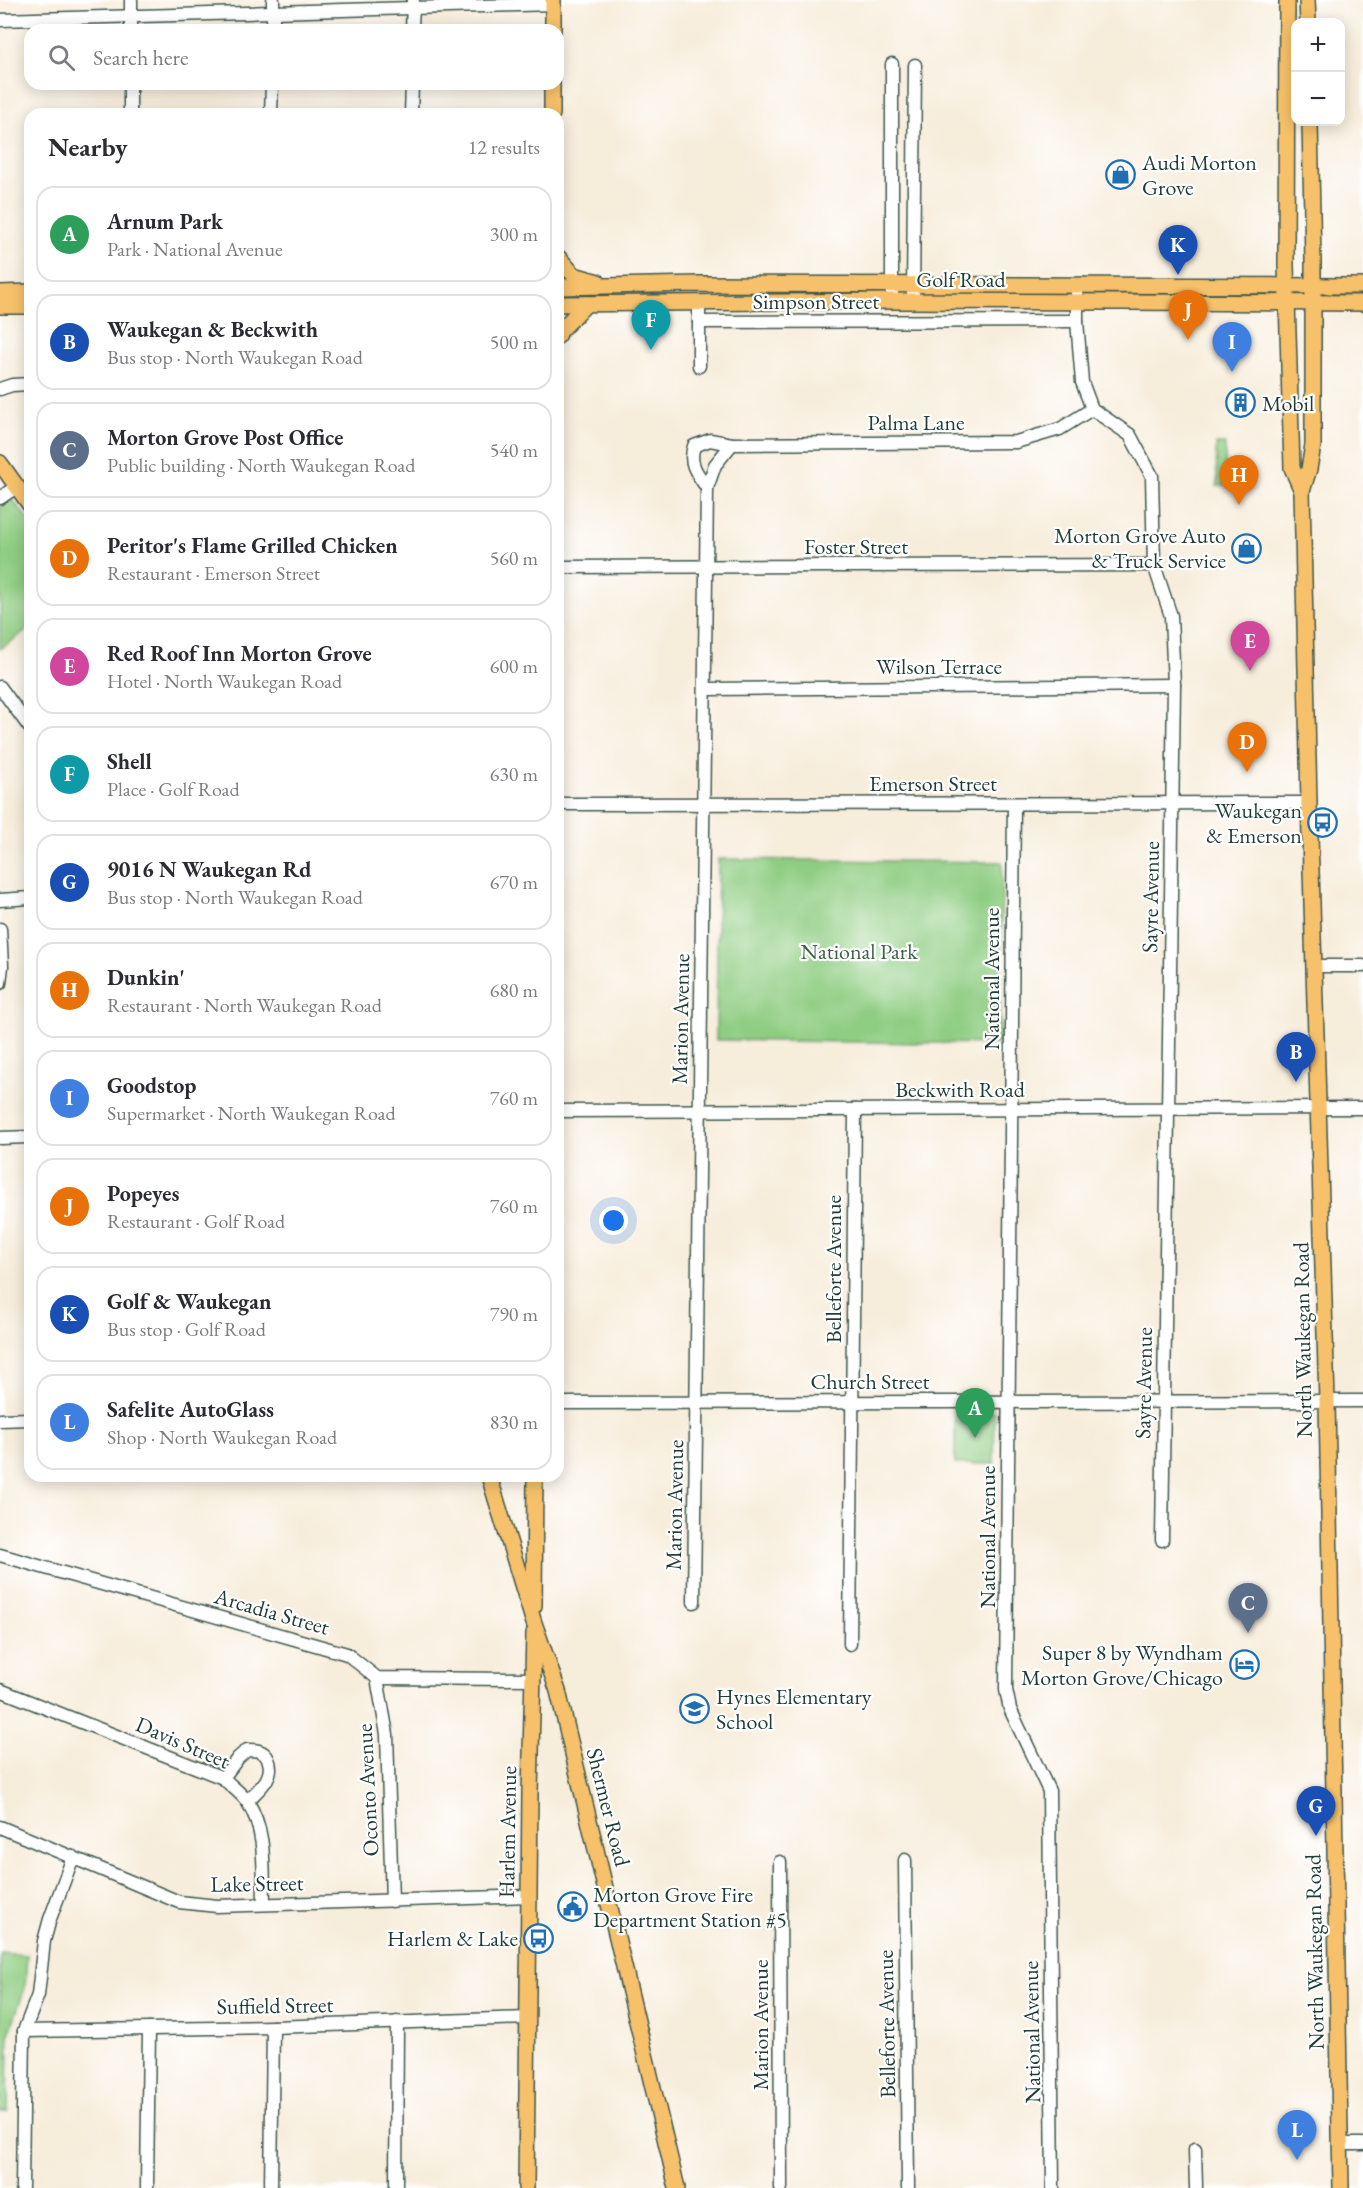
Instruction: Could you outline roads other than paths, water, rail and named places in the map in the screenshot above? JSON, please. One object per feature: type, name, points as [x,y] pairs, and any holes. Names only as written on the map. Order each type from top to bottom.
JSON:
[{"type":"main road","name":"North Waukegan Road","points":[[1287,0],[1287,304],[1292,468],[1302,492]]},
{"type":"main road","points":[[1307,0],[1308,18]]},
{"type":"main road","points":[[553,2],[553,24]]},
{"type":"main road","points":[[552,90],[552,108]]},
{"type":"main road","name":"North Waukegan Road","points":[[1310,126],[1313,444],[1302,492],[1327,1401],[1341,2188]]},
{"type":"main road","points":[[564,264],[574,275],[609,286]]},
{"type":"main road","name":"Golf Road","points":[[564,287],[892,284],[1363,286]]},
{"type":"main road","points":[[0,293],[24,292]]},
{"type":"main road","name":"Golf Road","points":[[564,304],[892,301],[1363,303]]},
{"type":"main road","points":[[564,327],[586,304]]},
{"type":"main road","points":[[0,306],[24,306]]},
{"type":"main road","points":[[0,464],[24,497]]},
{"type":"main road","name":"Shermer Road","points":[[491,1482],[534,1623],[558,1691],[676,2188]]},
{"type":"main road","name":"Harlem Avenue","points":[[526,2188],[535,1482]]},
{"type":"street","points":[[130,24],[131,0]]},
{"type":"street","points":[[0,20],[131,16],[273,6],[553,2]]},
{"type":"street","points":[[412,24],[413,4]]},
{"type":"street","points":[[273,6],[273,24]]},
{"type":"street","points":[[892,64],[892,301]]},
{"type":"street","points":[[913,301],[915,65]]},
{"type":"street","points":[[130,90],[130,108]]},
{"type":"street","points":[[271,108],[272,90]]},
{"type":"street","points":[[411,108],[412,90]]},
{"type":"street","points":[[1077,285],[1077,321],[1082,382],[1092,409]]},
{"type":"street","points":[[699,304],[699,366]]},
{"type":"street","name":"Simpson Street","points":[[699,322],[1077,321]]},
{"type":"street","points":[[0,388],[24,384]]},
{"type":"street","name":"Palma Lane","points":[[707,488],[696,472],[690,457],[694,446],[710,440],[732,444],[1016,442],[1060,429],[1092,409]]},
{"type":"street","name":"Sayre Avenue","points":[[1092,409],[1130,435],[1152,476],[1154,566],[1171,616],[1174,685],[1162,1540]]},
{"type":"street","name":"Marion Avenue","points":[[694,1602],[707,488],[716,465],[732,444]]},
{"type":"street","points":[[0,498],[16,487]]},
{"type":"street","name":"Foster Street","points":[[564,567],[1154,566]]},
{"type":"street","name":"Wilson Terrace","points":[[705,689],[1174,685]]},
{"type":"street","points":[[0,687],[24,720]]},
{"type":"street","name":"Emerson Street","points":[[564,804],[1309,803]]},
{"type":"street","name":"National Avenue","points":[[1014,804],[1006,1690],[1010,1709],[1049,1791],[1053,2188]]},
{"type":"street","points":[[0,900],[24,898]]},
{"type":"street","points":[[0,929],[2,966],[0,983]]},
{"type":"street","points":[[1314,966],[1363,966]]},
{"type":"street","name":"Beckwith Road","points":[[564,1111],[1363,1108]]},
{"type":"street","name":"Belleforte Avenue","points":[[850,1644],[855,1110]]},
{"type":"street","points":[[0,1138],[24,1137]]},
{"type":"street","name":"Church Street","points":[[564,1403],[1363,1401]]},
{"type":"street","points":[[0,1420],[24,1419]]},
{"type":"street","name":"Arcadia Street","points":[[0,1555],[347,1654],[377,1678]]},
{"type":"street","points":[[377,1678],[532,1680]]},
{"type":"street","name":"Oconto Avenue","points":[[377,1678],[387,1734],[392,1901]]},
{"type":"street","name":"Davis Street","points":[[0,1690],[223,1778],[247,1801],[258,1827],[262,1846],[264,1904]]},
{"type":"street","points":[[223,1778],[247,1750],[258,1750],[266,1754],[270,1764],[269,1776],[247,1801]]},
{"type":"street","name":"Lake Street","points":[[0,1827],[179,1902],[217,1906],[529,1896]]},
{"type":"street","points":[[22,2188],[24,2031],[38,1995],[44,1941],[50,1919],[73,1857]]},
{"type":"street","name":"Belleforte Avenue","points":[[905,1860],[908,2188]]},
{"type":"street","name":"Marion Avenue","points":[[780,1862],[781,2188]]},
{"type":"street","name":"Suffield Street","points":[[24,2031],[527,2019]]},
{"type":"street","points":[[396,2188],[397,2022]]},
{"type":"street","points":[[271,2188],[273,2026]]},
{"type":"street","points":[[147,2188],[149,2029]]},
{"type":"street","points":[[1340,2144],[1363,2144]]},
{"type":"street","points":[[1196,2149],[1196,2188]]},
{"type":"place","name":"Audi Morton Grove","points":[[1121,175]]},
{"type":"place","name":"Golf & Waukegan","points":[[1178,275]]},
{"type":"place","name":"Popeyes","points":[[1188,340]]},
{"type":"place","name":"Shell","points":[[651,350]]},
{"type":"place","name":"Goodstop","points":[[1232,372]]},
{"type":"place","name":"Mobil","points":[[1241,403]]},
{"type":"place","name":"Dunkin'","points":[[1239,505]]},
{"type":"place","name":"Morton Grove Auto & Truck Service","points":[[1247,548]]},
{"type":"place","name":"Red Roof Inn Morton Grove","points":[[1250,671]]},
{"type":"place","name":"Peritor's Flame Grilled Chicken","points":[[1247,772]]},
{"type":"place","name":"Waukegan & Emerson","points":[[1323,823]]},
{"type":"place","name":"Waukegan & Beckwith","points":[[1296,1082]]},
{"type":"place","name":"Arnum Park","points":[[975,1438]]},
{"type":"place","name":"Morton Grove Post Office","points":[[1248,1633]]},
{"type":"place","name":"Super 8 by Wyndham Morton Grove/Chicago","points":[[1244,1665]]},
{"type":"place","name":"Hynes Elementary School","points":[[695,1709]]},
{"type":"place","name":"9016 N Waukegan Rd","points":[[1316,1836]]},
{"type":"place","name":"Morton Grove Fire Department Station #5","points":[[572,1907]]},
{"type":"place","name":"Harlem & Lake","points":[[539,1938]]},
{"type":"place","name":"Safelite AutoGlass","points":[[1297,2160]]},
{"type":"park label","name":"National Park","points":[[859,951]]}]
